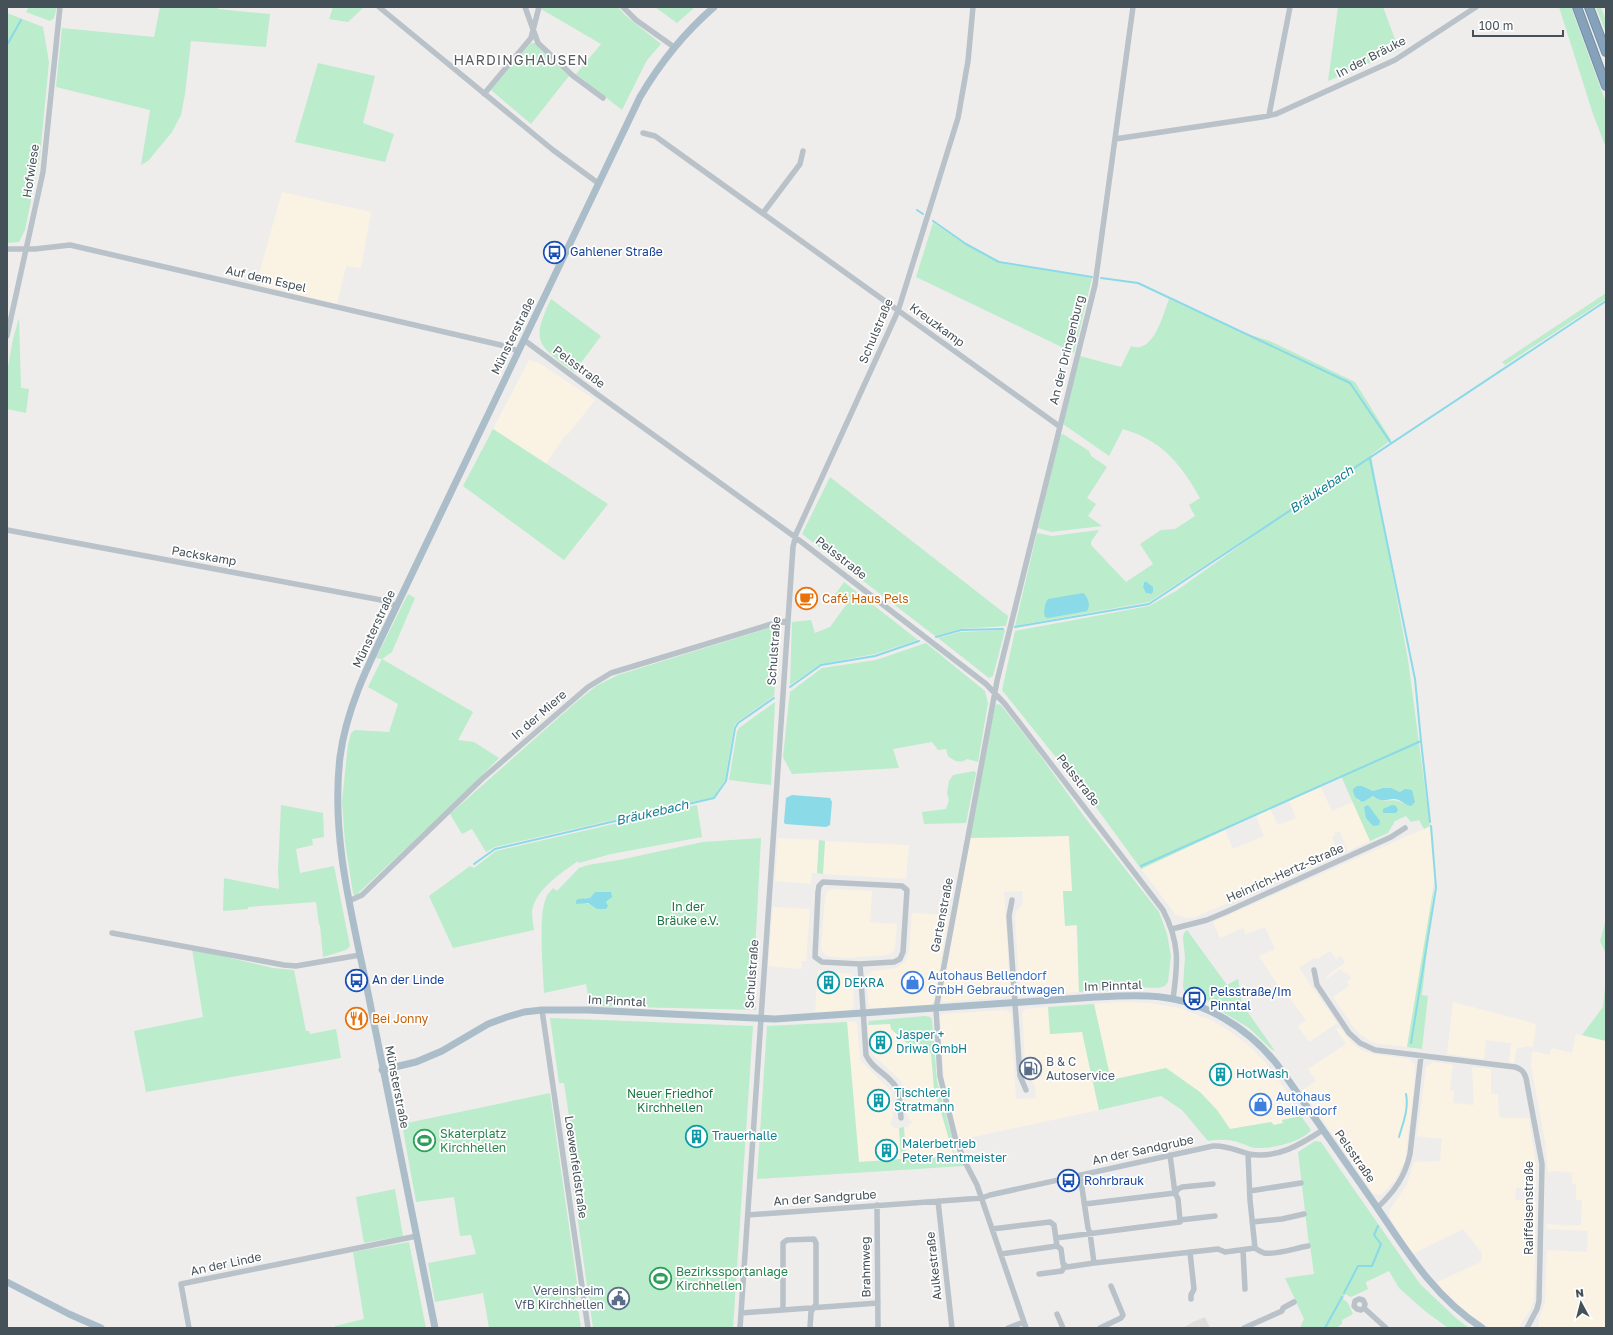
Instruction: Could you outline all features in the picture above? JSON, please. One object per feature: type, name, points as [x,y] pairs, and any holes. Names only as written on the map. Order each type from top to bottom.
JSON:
[{"type":"highway","points":[[1577,7],[1606,86]]},
{"type":"highway","points":[[1590,7],[1606,52]]},
{"type":"main road","name":"Münsterstraße","points":[[435,1328],[382,1070],[342,863],[337,812],[340,756],[348,721],[359,687],[640,97],[656,71],[674,47],[696,22],[714,7]]},
{"type":"main road","name":"Im Pinntal","points":[[382,1070],[416,1062],[442,1051],[470,1033],[494,1022],[524,1012],[542,1010],[588,1010],[761,1018],[863,1014],[1133,996],[1173,999]]},
{"type":"main road","name":"Pelsstraße","points":[[1173,999],[1194,1004],[1213,1012],[1234,1024],[1254,1039],[1275,1061],[1409,1255],[1433,1286],[1450,1304],[1482,1328]]},
{"type":"main road","points":[[7,1282],[69,1314],[101,1328]]},
{"type":"street","name":"Hofwiese","points":[[7,336],[43,172],[60,7]]},
{"type":"street","points":[[379,7],[553,150],[598,183]]},
{"type":"street","points":[[525,7],[538,43],[572,75],[603,98]]},
{"type":"street","points":[[484,94],[531,38],[539,7]]},
{"type":"street","points":[[623,7],[636,20],[674,47]]},
{"type":"street","name":"Schulstraße","points":[[740,1328],[793,547],[795,537],[898,311],[958,118],[968,61],[973,7]]},
{"type":"street","name":"An der Dringenburg","points":[[995,693],[1059,426],[1095,285],[1133,7]]},
{"type":"street","points":[[1269,115],[1290,7]]},
{"type":"street","name":"In der Bräuke","points":[[1115,139],[1262,118],[1323,93],[1395,60],[1476,7]]},
{"type":"street","name":"Kreuzkamp","points":[[643,133],[655,136],[1059,426]]},
{"type":"street","points":[[763,213],[800,164],[803,151]]},
{"type":"street","name":"Auf dem Espel","points":[[7,249],[26,249],[70,245],[505,346],[518,351]]},
{"type":"street","name":"Pelsstraße","points":[[524,340],[795,537],[986,684],[995,693],[1010,710],[1156,898],[1163,910],[1172,929],[1177,956],[1177,975],[1173,999]]},
{"type":"street","name":"Packskamp","points":[[7,530],[381,600],[397,606]]},
{"type":"street","name":"In der Miere","points":[[349,901],[362,895],[482,779],[588,687],[611,673],[775,623],[787,621]]},
{"type":"street","name":"Gartenstraße","points":[[995,693],[936,1009],[938,1060],[941,1087],[957,1144],[982,1198],[1026,1328]]},
{"type":"street","name":"Heinrich-Hertz-Straße","points":[[1172,929],[1207,920],[1226,912],[1391,837],[1405,828]]},
{"type":"street","points":[[823,882],[895,886],[906,888],[903,952],[900,959],[894,962],[860,964],[822,962],[815,957],[818,892],[819,886],[823,882]]},
{"type":"street","points":[[1012,900],[1009,916],[1020,1076],[1026,1090]]},
{"type":"street","points":[[112,933],[284,965],[296,966],[360,955]]},
{"type":"street","points":[[860,964],[866,1054],[870,1062],[896,1087],[901,1118]]},
{"type":"street","name":"Raiffeisenstraße","points":[[1314,970],[1317,985],[1349,1033],[1360,1043],[1375,1050],[1517,1068],[1522,1070],[1525,1075],[1542,1164],[1539,1301],[1537,1309],[1527,1328]]},
{"type":"street","name":"Loewenfeldstraße","points":[[542,1010],[588,1328]]},
{"type":"street","points":[[1377,1208],[1396,1187],[1406,1168],[1422,1056]]},
{"type":"street","name":"An der Sandgrube","points":[[748,1216],[982,1198],[1170,1155],[1217,1146],[1227,1146],[1248,1154],[1267,1154],[1292,1149],[1323,1130]]},
{"type":"street","points":[[1248,1154],[1247,1162],[1255,1248]]},
{"type":"street","points":[[1170,1155],[1175,1193],[1178,1199],[1180,1220]]},
{"type":"street","points":[[1080,1175],[1094,1263]]},
{"type":"street","points":[[1250,1191],[1301,1183]]},
{"type":"street","points":[[1085,1204],[1175,1193],[1182,1187],[1213,1184]]},
{"type":"street","name":"Aulkestraße","points":[[938,1201],[952,1328]]},
{"type":"street","name":"Brahmweg","points":[[877,1205],[878,1328]]},
{"type":"street","points":[[1252,1222],[1282,1219],[1304,1214]]},
{"type":"street","points":[[1056,1238],[1215,1216]]},
{"type":"street","points":[[992,1229],[1050,1222],[1054,1225],[1057,1246],[1061,1249],[1063,1264],[1067,1267],[1218,1249],[1225,1252],[1255,1248],[1263,1253],[1308,1246]]},
{"type":"street","name":"An der Linde","points":[[189,1328],[181,1284],[417,1236]]},
{"type":"street","points":[[783,1310],[782,1246],[784,1241],[812,1239],[816,1241],[816,1304],[811,1312],[810,1328]]},
{"type":"street","points":[[1001,1254],[1057,1246]]},
{"type":"street","points":[[1243,1250],[1246,1289]]},
{"type":"street","points":[[1190,1252],[1194,1289],[1191,1299]]},
{"type":"street","points":[[1039,1274],[1062,1271],[1066,1265]]},
{"type":"street","points":[[1100,1328],[1121,1318],[1123,1314],[1111,1286]]},
{"type":"street","points":[[1244,1328],[1282,1311],[1283,1308],[1294,1302]]},
{"type":"street","points":[[741,1313],[878,1303]]},
{"type":"street","points":[[1364,1308],[1386,1328]]},
{"type":"street","points":[[1057,1314],[1063,1328]]},
{"type":"street","points":[[1008,1328],[1024,1322]]},
{"type":"shaded area","points":[[282,192],[371,212],[361,268],[346,266],[337,304],[260,285],[257,281]]},
{"type":"shaded area","points":[[529,360],[539,363],[595,400],[568,434],[565,435],[546,464],[493,429]]},
{"type":"shaded area","points":[[1320,786],[1332,811],[1353,802],[1370,841],[1348,851],[1340,832],[1335,832],[1335,835],[1332,837],[1337,856],[1193,918],[1176,915],[1141,869],[1225,830],[1233,849],[1264,836],[1256,816],[1270,809],[1278,825],[1296,818],[1289,800]]},
{"type":"shaded area","points":[[1430,826],[1435,879],[1407,1047],[1379,1044],[1370,1041],[1354,1028],[1333,997],[1349,986],[1347,982],[1351,978],[1341,969],[1325,980],[1329,974],[1345,963],[1341,956],[1336,959],[1330,951],[1318,959],[1314,958],[1299,968],[1337,1023],[1309,1042],[1298,1026],[1306,1020],[1285,992],[1283,993],[1259,956],[1275,949],[1265,927],[1246,934],[1243,928],[1220,938],[1213,922]]},
{"type":"shaded area","points":[[1069,836],[1073,891],[1063,891],[1065,926],[1076,925],[1079,992],[1028,995],[1021,993],[1015,916],[1016,912],[1023,903],[1022,891],[1004,892],[1010,989],[1008,994],[1005,997],[943,1002],[941,1000],[970,838]]},
{"type":"shaded area","points":[[778,838],[819,840],[817,873],[812,873],[811,884],[775,881]]},
{"type":"shaded area","points":[[825,841],[909,845],[906,879],[823,874]]},
{"type":"shaded area","points":[[834,889],[872,891],[870,922],[897,924],[895,947],[892,953],[885,955],[847,958],[828,956],[824,954],[821,948],[825,897],[827,891]]},
{"type":"shaded area","points":[[773,907],[810,909],[806,961],[802,961],[801,969],[768,966]]},
{"type":"shaded area","points":[[912,913],[949,915],[934,1001],[931,1005],[871,1008],[868,1004],[867,975],[873,971],[896,968],[905,962],[909,951]]},
{"type":"shaded area","points":[[818,970],[851,974],[854,1005],[852,1009],[815,1012]]},
{"type":"shaded area","points":[[1121,1002],[1150,1003],[1179,1008],[1213,1021],[1229,1031],[1247,1044],[1265,1062],[1290,1096],[1301,1116],[1283,1120],[1283,1123],[1274,1125],[1271,1122],[1230,1129],[1217,1110],[1200,1092],[1166,1068],[1110,1080],[1094,1004]]},
{"type":"shaded area","points":[[1453,1002],[1536,1024],[1533,1047],[1527,1046],[1517,1048],[1514,1063],[1509,1062],[1511,1043],[1486,1040],[1484,1059],[1447,1054]]},
{"type":"shaded area","points":[[1048,1007],[1050,1034],[1082,1032],[1099,1110],[959,1140],[944,1080],[940,1016],[943,1014],[1005,1010],[1010,1013],[1016,1099],[1036,1098],[1035,1085],[1026,1075],[1022,1013],[1025,1009]]},
{"type":"shaded area","points":[[854,1021],[857,1024],[860,1060],[891,1091],[893,1116],[890,1124],[894,1128],[899,1128],[901,1160],[859,1162],[847,1022]]},
{"type":"shaded area","points":[[890,1024],[931,1052],[934,1089],[954,1156],[906,1159],[904,1127],[908,1127],[912,1122],[907,1116],[905,1089],[901,1081],[872,1054],[869,1047],[868,1025]]},
{"type":"shaded area","points":[[1339,1027],[1353,1044],[1361,1050],[1373,1054],[1409,1059],[1415,1065],[1405,1161],[1395,1180],[1381,1195],[1376,1195],[1373,1193],[1302,1090],[1316,1081],[1308,1069],[1346,1044],[1336,1029]]},
{"type":"shaded area","points":[[1576,1034],[1606,1041],[1606,1328],[1539,1328],[1539,1318],[1545,1303],[1547,1250],[1587,1252],[1588,1231],[1547,1229],[1547,1224],[1560,1226],[1581,1225],[1582,1200],[1576,1200],[1576,1184],[1572,1184],[1572,1173],[1554,1171],[1548,1173],[1545,1141],[1531,1065],[1532,1051],[1549,1055],[1552,1048],[1572,1053]]},
{"type":"shaded area","points":[[1433,1062],[1453,1065],[1450,1090],[1454,1091],[1453,1103],[1474,1105],[1472,1067],[1491,1069],[1491,1094],[1498,1094],[1499,1116],[1501,1118],[1529,1118],[1536,1166],[1536,1188],[1516,1188],[1515,1200],[1536,1201],[1534,1299],[1531,1308],[1518,1328],[1490,1328],[1465,1311],[1435,1283],[1481,1262],[1482,1253],[1463,1229],[1412,1254],[1389,1216],[1389,1211],[1407,1184],[1414,1162],[1440,1161],[1442,1139],[1417,1136],[1426,1067]]},
{"type":"shaded area","points":[[1205,1317],[1210,1328],[1183,1328],[1193,1322]]},
{"type":"green space","points":[[29,7],[57,7],[54,18],[50,21],[26,12]]},
{"type":"green space","points":[[160,7],[218,7],[218,9],[270,14],[266,47],[191,41],[181,115],[172,132],[148,161],[141,165],[150,110],[56,87],[62,28],[154,37]]},
{"type":"green space","points":[[333,7],[364,7],[348,22],[329,19]]},
{"type":"green space","points":[[541,7],[618,7],[625,15],[661,44],[647,60],[622,110],[576,74],[601,44],[541,9]]},
{"type":"green space","points":[[655,7],[695,7],[677,23]]},
{"type":"green space","points":[[1338,7],[1383,7],[1399,50],[1328,81]]},
{"type":"green space","points":[[1559,7],[1571,7],[1606,103],[1606,148],[1593,114]]},
{"type":"green space","points":[[1596,7],[1601,7],[1606,21],[1606,33]]},
{"type":"green space","points":[[7,13],[43,27],[49,62],[40,156],[25,230],[19,242],[7,243]]},
{"type":"green space","points":[[531,43],[535,43],[569,76],[531,124],[491,90]]},
{"type":"green space","points":[[318,63],[375,76],[363,123],[394,134],[385,162],[295,142]]},
{"type":"green space","points":[[933,223],[965,244],[1000,263],[1092,278],[1074,353],[916,277]]},
{"type":"green space","points":[[1606,293],[1606,299],[1505,365],[1502,362]]},
{"type":"green space","points":[[551,299],[601,336],[574,372],[545,349],[541,342],[541,325]]},
{"type":"green space","points":[[1169,299],[1241,332],[1270,341],[1355,382],[1391,440],[1371,455],[1408,660],[1430,826],[1424,829],[1419,820],[1411,822],[1406,816],[1395,821],[1388,833],[1370,841],[1341,776],[1141,869],[1098,810],[1002,690],[1015,631],[1149,606],[1176,591],[1297,505],[1149,602],[1015,626],[1037,533],[1052,536],[1099,530],[1091,542],[1091,545],[1126,582],[1153,564],[1140,544],[1161,530],[1175,529],[1195,516],[1189,505],[1200,498],[1179,466],[1158,446],[1133,432],[1123,429],[1109,456],[1063,424],[1080,356],[1121,367],[1131,346],[1139,347],[1146,345],[1151,340],[1159,327]],"holes":[[[1144,582],[1151,585],[1149,595],[1143,587]],[[1362,786],[1373,791],[1383,788],[1391,788],[1400,792],[1405,804],[1396,800],[1385,801],[1373,796],[1363,802],[1357,800]]]},
{"type":"green space","points":[[19,318],[21,388],[29,389],[26,413],[7,409],[7,372],[13,339]]},
{"type":"green space","points":[[493,429],[608,504],[564,560],[463,486]]},
{"type":"green space","points":[[1063,434],[1089,451],[1091,456],[1107,467],[1087,498],[1096,504],[1088,516],[1102,526],[1051,532],[1038,528],[1060,435]]},
{"type":"green space","points":[[830,477],[1008,616],[1006,626],[960,629],[935,636],[802,534]]},
{"type":"green space","points":[[844,582],[918,640],[875,654],[821,664],[790,685],[792,622],[811,620],[815,633],[830,627],[846,605],[834,596]]},
{"type":"green space","points":[[408,594],[415,598],[392,652],[382,659],[376,658]]},
{"type":"green space","points":[[778,625],[780,628],[774,696],[737,722],[734,726],[725,780],[714,797],[495,847],[486,852],[472,829],[462,834],[450,814],[596,686],[618,675]]},
{"type":"green space","points":[[1005,630],[993,676],[989,678],[938,638],[960,632]]},
{"type":"green space","points":[[926,643],[985,691],[988,703],[978,762],[967,759],[959,762],[948,756],[946,749],[938,750],[932,742],[893,749],[899,768],[792,774],[783,757],[790,692],[822,668],[876,660]]},
{"type":"green space","points":[[382,659],[473,712],[458,740],[474,742],[499,758],[465,793],[355,896],[353,893],[345,842],[342,801],[348,745],[351,733],[355,730],[389,732],[398,704],[368,687]]},
{"type":"green space","points":[[775,702],[771,785],[729,780],[737,732],[739,728]]},
{"type":"green space","points":[[997,704],[1001,705],[1034,747],[1086,819],[1159,912],[1167,934],[1171,956],[1168,982],[1165,986],[1158,988],[1136,987],[1079,992],[1077,925],[1065,926],[1063,891],[1072,891],[1069,836],[970,838],[995,706]]},
{"type":"green space","points":[[974,771],[976,773],[966,823],[924,824],[922,812],[946,809],[949,800],[947,793],[949,781],[953,775]]},
{"type":"green space","points":[[281,805],[323,813],[324,837],[312,839],[313,845],[296,849],[300,873],[334,866],[350,946],[346,950],[323,957],[316,902],[248,907],[248,909],[223,911],[224,878],[279,889],[278,871]]},
{"type":"green space","points":[[697,805],[702,837],[611,854],[579,863],[578,861],[564,871],[550,882],[534,903],[532,911],[534,930],[453,948],[429,896],[470,866],[474,868],[496,851]]},
{"type":"green space","name":"In der Bräuke e.V.","points":[[761,838],[754,971],[756,1010],[590,1006],[586,984],[544,993],[542,917],[548,894],[553,888],[557,891],[579,868],[588,865],[703,842]],"holes":[[[595,892],[606,892],[610,899],[606,902],[606,909],[596,908],[584,903],[584,898],[590,898]]]},
{"type":"green space","points":[[819,840],[825,841],[823,874],[817,873]]},
{"type":"green space","points":[[1435,879],[1422,995],[1428,996],[1422,1049],[1407,1047]]},
{"type":"green space","points":[[1606,919],[1606,954],[1600,941]]},
{"type":"green space","points":[[1187,930],[1227,985],[1238,979],[1242,1004],[1275,1051],[1249,1028],[1211,1005],[1211,1002],[1184,991],[1185,957],[1183,937]]},
{"type":"green space","points":[[192,949],[273,968],[294,970],[306,1031],[309,1031],[310,1034],[336,1029],[341,1058],[146,1092],[134,1031],[203,1017]]},
{"type":"green space","points":[[1606,977],[1606,1041],[1582,1035],[1603,1007]]},
{"type":"green space","points":[[1094,1004],[1111,1080],[1166,1068],[1200,1092],[1217,1110],[1230,1129],[1271,1122],[1274,1125],[1283,1123],[1282,1120],[1301,1116],[1311,1130],[1301,1138],[1286,1144],[1256,1148],[1230,1140],[1208,1141],[1182,1110],[1161,1096],[1099,1110],[1082,1032],[1050,1034],[1048,1007]]},
{"type":"green space","points":[[925,1016],[932,1019],[937,1081],[954,1145],[952,1148],[958,1163],[963,1162],[964,1166],[757,1179],[767,1026],[847,1022],[859,1162],[901,1159],[899,1128],[904,1127],[906,1159],[954,1156],[934,1089],[931,1053],[918,1053],[891,1029],[890,1024],[868,1025],[869,1021]]},
{"type":"green space","name":"Neuer Friedhof Kirchhellen","points":[[550,1018],[753,1026],[733,1328],[593,1328],[568,1151],[574,1150],[564,1083],[559,1083]]},
{"type":"green space","points":[[550,1093],[579,1297],[574,1299],[577,1302],[581,1328],[489,1328],[483,1293],[435,1302],[428,1263],[476,1254],[471,1235],[460,1236],[454,1197],[416,1202],[402,1124]]},
{"type":"green space","points":[[1315,1141],[1321,1142],[1420,1284],[1457,1319],[1469,1328],[1448,1328],[1425,1311],[1399,1288],[1389,1271],[1366,1282],[1368,1289],[1351,1297],[1345,1294],[1343,1299],[1348,1303],[1353,1314],[1342,1320],[1342,1324],[1336,1328],[1300,1328],[1304,1319],[1285,1278],[1314,1274],[1298,1152]]},
{"type":"green space","points":[[395,1189],[403,1236],[364,1243],[356,1197]]},
{"type":"green space","points":[[409,1242],[426,1328],[335,1328],[335,1326],[364,1319],[353,1252]]},
{"type":"water","points":[[1144,582],[1147,582],[1153,587],[1153,592],[1151,594],[1146,593],[1143,587]]},
{"type":"water","points":[[1083,593],[1088,601],[1089,606],[1087,611],[1048,618],[1045,617],[1044,613],[1048,599]]},
{"type":"water","points":[[1357,786],[1362,786],[1373,791],[1383,788],[1391,788],[1400,792],[1405,789],[1412,790],[1415,802],[1411,806],[1399,800],[1380,800],[1373,796],[1363,802],[1357,799],[1354,794],[1353,789]]},
{"type":"water","points":[[792,795],[830,798],[832,802],[830,825],[826,827],[785,824],[786,798]]},
{"type":"water","points":[[1368,805],[1380,821],[1379,825],[1373,826],[1366,818],[1364,807]]},
{"type":"water","points":[[1392,805],[1396,806],[1398,810],[1396,813],[1383,813],[1383,809]]},
{"type":"water","points":[[595,892],[611,892],[612,897],[606,902],[608,906],[606,909],[597,909],[588,903],[576,904],[578,899],[590,898]]},
{"type":"waterway","points":[[7,45],[21,20]]},
{"type":"waterway","points":[[917,210],[923,214]]},
{"type":"waterway","points":[[933,221],[966,244],[999,262],[1092,277]]},
{"type":"waterway","points":[[1101,278],[1138,283],[1350,383],[1391,443]]},
{"type":"waterway","name":"Bräukebach","points":[[1015,627],[1149,604],[1606,301]]},
{"type":"waterway","points":[[1370,459],[1415,679],[1430,822]]},
{"type":"waterway","name":"Bräukebach","points":[[936,637],[961,630],[1003,629]]},
{"type":"waterway","name":"Bräukebach","points":[[790,687],[821,665],[875,656],[919,641]]},
{"type":"waterway","name":"Bräukebach","points":[[474,864],[495,849],[714,798],[726,781],[735,728],[738,723],[774,698]]},
{"type":"waterway","points":[[1141,866],[1421,741]]},
{"type":"waterway","points":[[1411,1043],[1436,888],[1431,826]]},
{"type":"waterway","points":[[1399,1137],[1406,1111],[1406,1094]]},
{"type":"waterway","points":[[1344,1293],[1358,1266],[1372,1266],[1381,1244],[1374,1235],[1378,1226]]},
{"type":"waterway","points":[[1325,1328],[1342,1297]]},
{"type":"place","name":"Gahlener Straße","points":[[554,252]]},
{"type":"place","name":"Café Haus Pels","points":[[806,599]]},
{"type":"place","name":"An der Linde","points":[[356,980]]},
{"type":"place","name":"DEKRA","points":[[828,983]]},
{"type":"place","name":"Autohaus Bellendorf GmbH Gebrauchtwagen","points":[[913,983]]},
{"type":"place","name":"Pelsstraße/Im Pinntal","points":[[1195,999]]},
{"type":"place","name":"Bei Jonny","points":[[356,1019]]},
{"type":"place","name":"Jasper + Driwa GmbH","points":[[881,1042]]},
{"type":"place","name":"B & C Autoservice","points":[[1030,1069]]},
{"type":"place","name":"HotWash","points":[[1221,1074]]},
{"type":"place","name":"Tischlerei Stratmann","points":[[878,1100]]},
{"type":"place","name":"Autohaus Bellendorf","points":[[1261,1104]]},
{"type":"place","name":"Trauerhalle","points":[[697,1136]]},
{"type":"place","name":"Skaterplatz Kirchhellen","points":[[425,1141]]},
{"type":"place","name":"Malerbetrieb Peter Rentmeister","points":[[887,1151]]},
{"type":"place","name":"Rohrbrauk","points":[[1069,1181]]},
{"type":"place","name":"Bezirkssportanlage Kirchhellen","points":[[661,1279]]},
{"type":"place","name":"Vereinsheim VfB Kirchhellen","points":[[619,1298]]},
{"type":"district","name":"HARDINGHAUSEN","points":[[521,60]]}]
